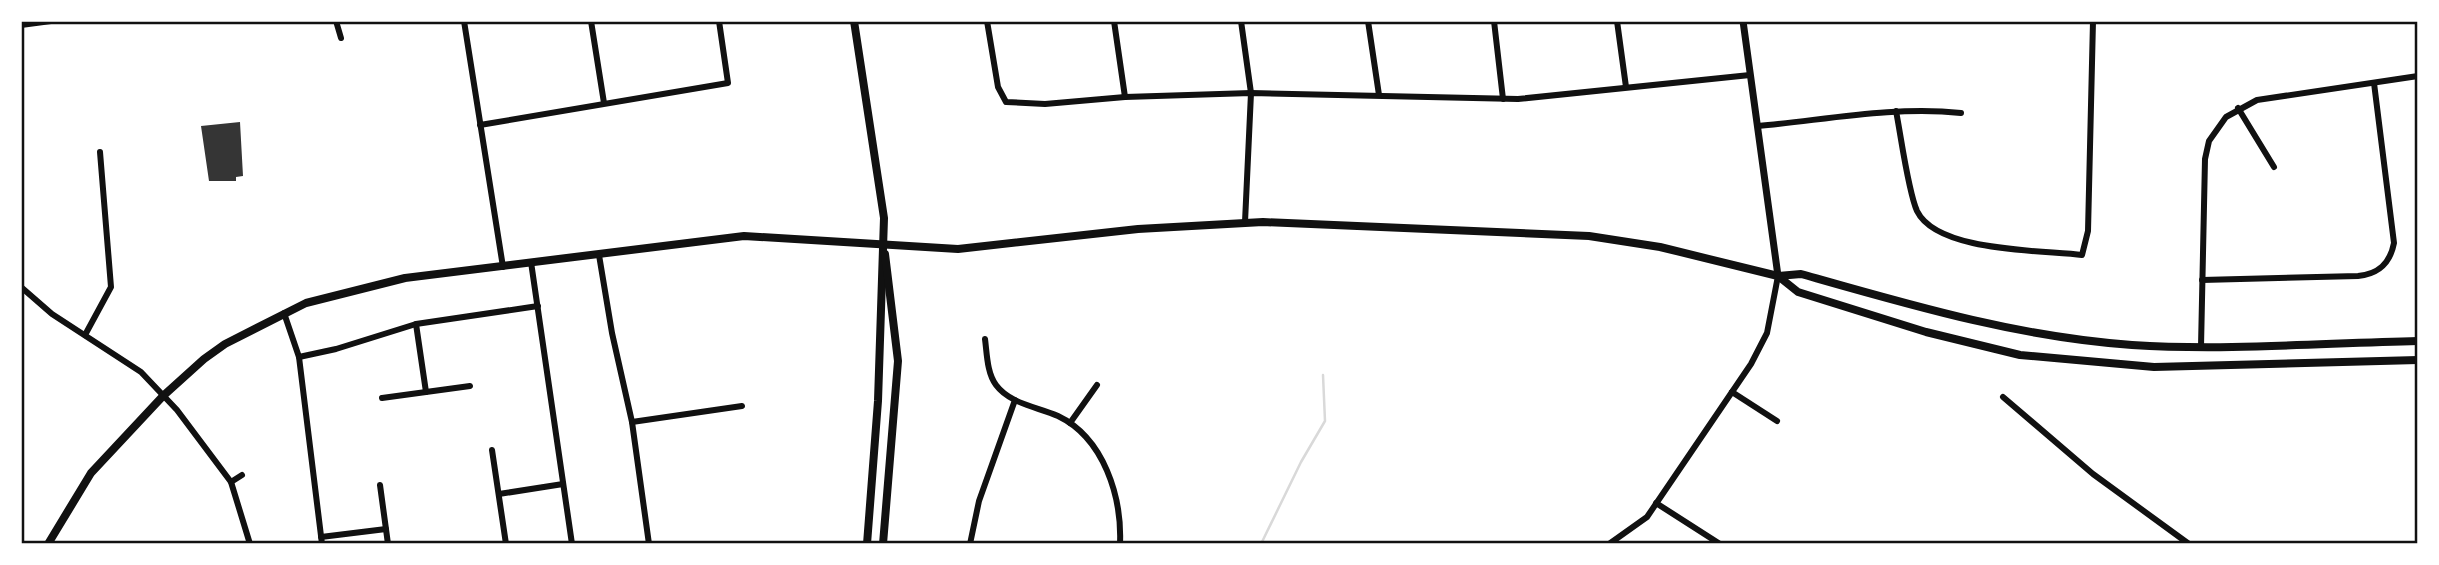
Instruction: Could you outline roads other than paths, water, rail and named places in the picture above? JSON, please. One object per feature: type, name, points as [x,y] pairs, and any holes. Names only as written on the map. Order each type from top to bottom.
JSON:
[{"type":"main road","points":[[854,21],[882,198],[878,401],[867,544]]},
{"type":"main road","points":[[48,544],[91,473],[163,396],[204,359],[284,313],[306,303],[360,287],[405,278],[599,255],[684,241],[744,236],[958,249],[1138,229],[1245,222],[1589,236],[1660,247],[1778,276],[1801,274],[1968,321],[2034,333],[2130,345],[2202,347],[2418,341]]},
{"type":"main road","points":[[883,244],[891,288],[898,361],[883,544]]},
{"type":"main road","points":[[1778,276],[1798,292],[1926,332],[2048,358],[2161,367],[2418,360]]},
{"type":"street","points":[[21,25],[51,21]]},
{"type":"street","points":[[335,21],[341,37]]},
{"type":"street","points":[[464,21],[503,267]]},
{"type":"street","points":[[591,21],[604,103]]},
{"type":"street","points":[[480,125],[728,83],[719,21]]},
{"type":"street","points":[[987,21],[998,88],[1006,102],[1045,104],[1125,97],[1251,93],[1503,99],[1750,75]]},
{"type":"street","points":[[1114,21],[1125,97]]},
{"type":"street","points":[[1241,21],[1251,93],[1245,222]]},
{"type":"street","points":[[1368,21],[1379,95]]},
{"type":"street","points":[[1494,21],[1503,99]]},
{"type":"street","points":[[1617,21],[1626,87]]},
{"type":"street","points":[[1609,544],[1647,517],[1732,392],[1767,334],[1778,276],[1743,21]]},
{"type":"street","points":[[1896,111],[1917,211],[1934,231],[1968,243],[2082,255],[2088,231],[2093,21]]},
{"type":"street","points":[[2202,347],[2205,159],[2216,128],[2238,108],[2259,99],[2418,76]]},
{"type":"street","points":[[2203,280],[2358,276],[2372,274],[2384,266],[2394,243],[2374,83]]},
{"type":"street","points":[[2238,108],[2274,167]]},
{"type":"street","points":[[1758,125],[1896,111],[1961,113]]},
{"type":"street","points":[[85,335],[107,299],[112,277],[100,152]]},
{"type":"street","points":[[599,255],[612,333],[632,422],[649,544]]},
{"type":"street","points":[[531,262],[572,544]]},
{"type":"street","points":[[21,287],[52,314],[141,372],[163,396],[231,482],[250,544]]},
{"type":"street","points":[[299,357],[336,349],[416,324],[538,306]]},
{"type":"street","points":[[284,313],[299,357],[322,541],[386,529]]},
{"type":"street","points":[[416,324],[426,392]]},
{"type":"street","points":[[985,339],[992,379],[999,388],[1015,400],[1070,423],[1097,452],[1111,479],[1120,517],[1121,544]]},
{"type":"street","points":[[1070,423],[1097,385]]},
{"type":"street","points":[[382,398],[470,386]]},
{"type":"street","points":[[1732,392],[1777,421]]},
{"type":"street","points":[[2003,397],[2093,474],[2189,544]]},
{"type":"street","points":[[970,544],[983,488],[1015,400]]},
{"type":"street","points":[[632,422],[742,406]]},
{"type":"street","points":[[492,450],[506,544]]},
{"type":"street","points":[[231,482],[242,475]]},
{"type":"street","points":[[499,494],[563,484]]},
{"type":"street","points":[[380,485],[388,544]]},
{"type":"street","points":[[1656,503],[1720,544]]},
{"type":"waterway","points":[[1261,544],[1301,462],[1325,421],[1323,375]]}]
